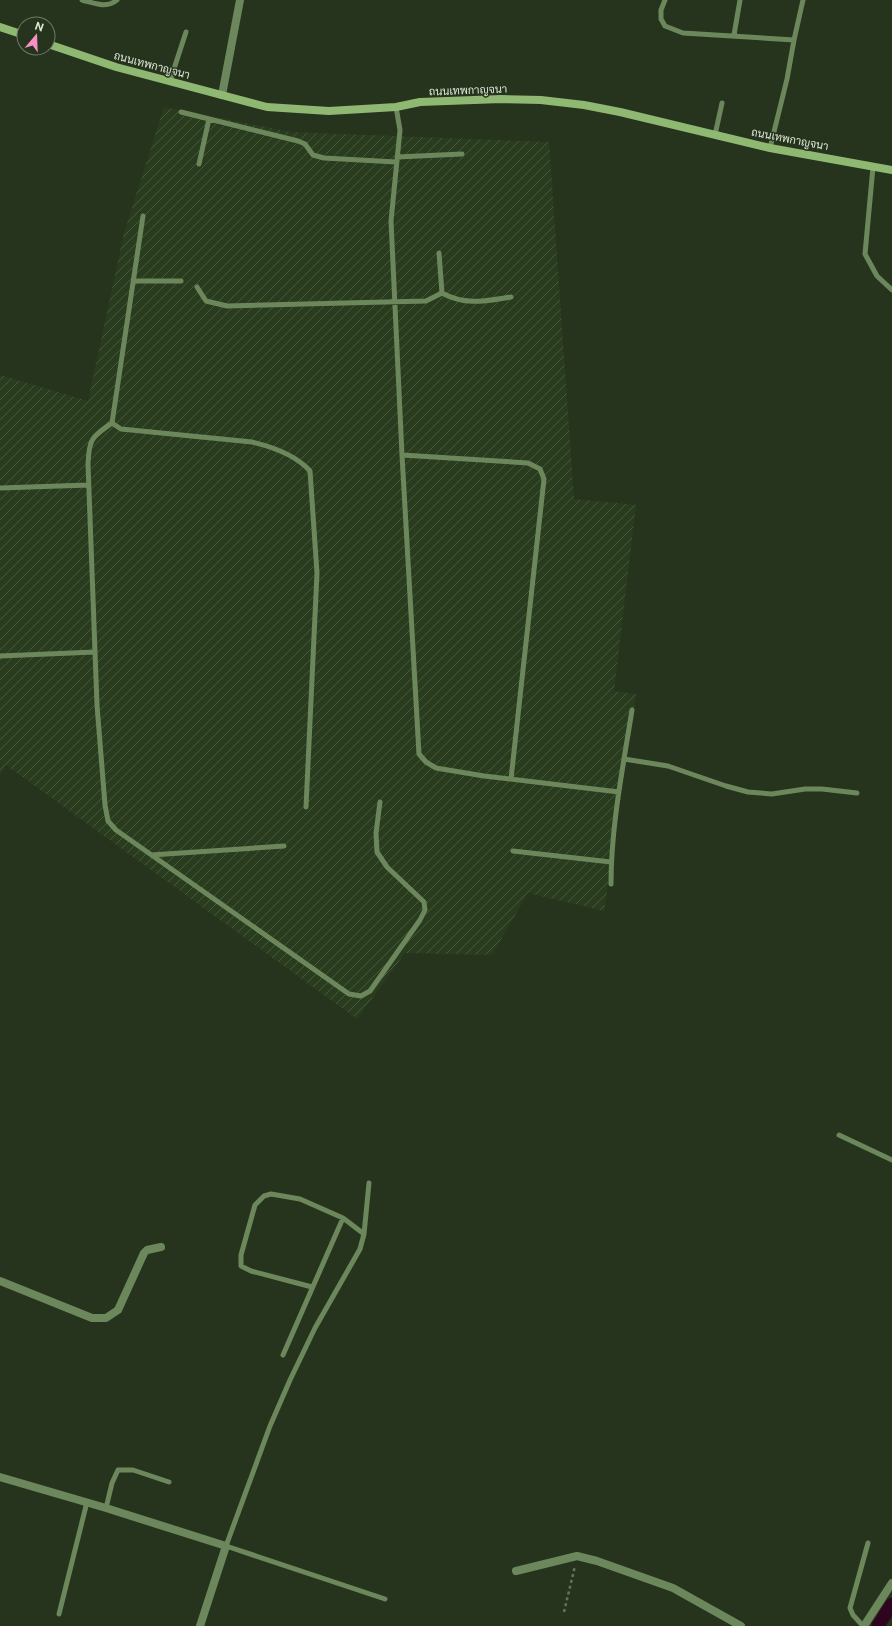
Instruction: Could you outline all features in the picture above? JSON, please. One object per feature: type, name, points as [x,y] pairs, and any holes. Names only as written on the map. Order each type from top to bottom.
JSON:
[{"type":"street","points":[[222,95],[240,0]]},
{"type":"street","points":[[0,27],[16,33]]},
{"type":"street","name":"ถนนเทพกาญจนา","points":[[56,47],[116,67],[267,107],[329,111],[396,108],[420,102],[501,99],[541,100],[584,105],[620,112],[770,148],[892,170]]},
{"type":"street","points":[[0,1281],[92,1318],[106,1318],[118,1310],[126,1297],[144,1253],[147,1250],[161,1247]]},
{"type":"street","points":[[0,1478],[87,1502],[226,1546],[203,1625]]},
{"type":"street","points":[[516,1571],[577,1556],[597,1560],[673,1588],[741,1626]]},
{"type":"street","points":[[863,1626],[892,1583]]},
{"type":"lane","points":[[82,0],[100,5],[113,4],[117,0]]},
{"type":"lane","points":[[665,0],[661,10],[661,19],[665,26],[683,33],[734,35],[794,40]]},
{"type":"lane","points":[[734,35],[740,0]]},
{"type":"lane","points":[[770,148],[787,79],[803,0]]},
{"type":"lane","points":[[170,81],[186,32]]},
{"type":"lane","points":[[715,134],[722,103]]},
{"type":"lane","points":[[396,108],[400,130],[391,222],[396,302],[402,455],[419,754],[426,762],[436,768],[619,792]]},
{"type":"lane","points":[[181,112],[298,141],[305,144],[313,155],[324,158],[396,160],[462,154]]},
{"type":"lane","points":[[199,164],[209,119]]},
{"type":"lane","points":[[873,167],[866,254],[877,276],[892,290]]},
{"type":"lane","points":[[112,423],[112,412],[135,281],[143,216]]},
{"type":"lane","points":[[439,253],[442,293]]},
{"type":"lane","points":[[135,281],[181,281]]},
{"type":"lane","points":[[196,287],[206,301],[227,306],[426,301],[442,293]]},
{"type":"lane","points":[[442,293],[452,298],[476,303],[511,297]]},
{"type":"lane","points":[[112,423],[94,436],[89,448],[95,652],[100,743],[105,805],[108,821],[116,830],[349,994],[361,996],[370,991],[420,920],[425,910],[424,902],[387,867],[377,852],[376,833],[380,802]]},
{"type":"lane","points":[[112,423],[120,429],[252,442],[270,446],[302,462],[310,472],[317,573],[306,807]]},
{"type":"lane","points":[[402,455],[528,463],[540,469],[544,479],[511,779]]},
{"type":"lane","points":[[0,488],[89,484]]},
{"type":"lane","points":[[0,656],[95,652]]},
{"type":"lane","points":[[610,884],[619,792],[632,710]]},
{"type":"lane","points":[[624,759],[668,766],[748,792],[772,794],[805,789],[822,789],[857,793]]},
{"type":"lane","points":[[151,855],[284,846]]},
{"type":"lane","points":[[513,851],[611,862]]},
{"type":"lane","points":[[839,1135],[892,1160]]},
{"type":"lane","points":[[369,1183],[364,1234],[360,1249],[353,1264],[315,1328],[290,1380],[270,1426],[226,1546],[385,1599]]},
{"type":"lane","points":[[312,1287],[251,1271],[241,1266],[241,1255],[254,1205],[264,1196],[272,1194],[291,1196],[343,1218],[364,1234]]},
{"type":"lane","points":[[283,1355],[343,1218]]},
{"type":"lane","points":[[106,1508],[112,1483],[118,1470],[133,1470],[169,1482]]},
{"type":"lane","points":[[59,1614],[87,1502]]},
{"type":"lane","points":[[863,1626],[852,1615],[850,1608],[868,1543]]},
{"type":"path","points":[[564,1612],[577,1556]]},
{"type":"shaded area","points":[[164,107],[290,132],[549,142],[574,499],[636,505],[614,691],[636,694],[604,911],[528,893],[492,955],[405,953],[357,1019],[6,765],[0,775],[0,375],[88,401],[124,233]]},
{"type":"waterway","points":[[878,1626],[892,1604]]}]
